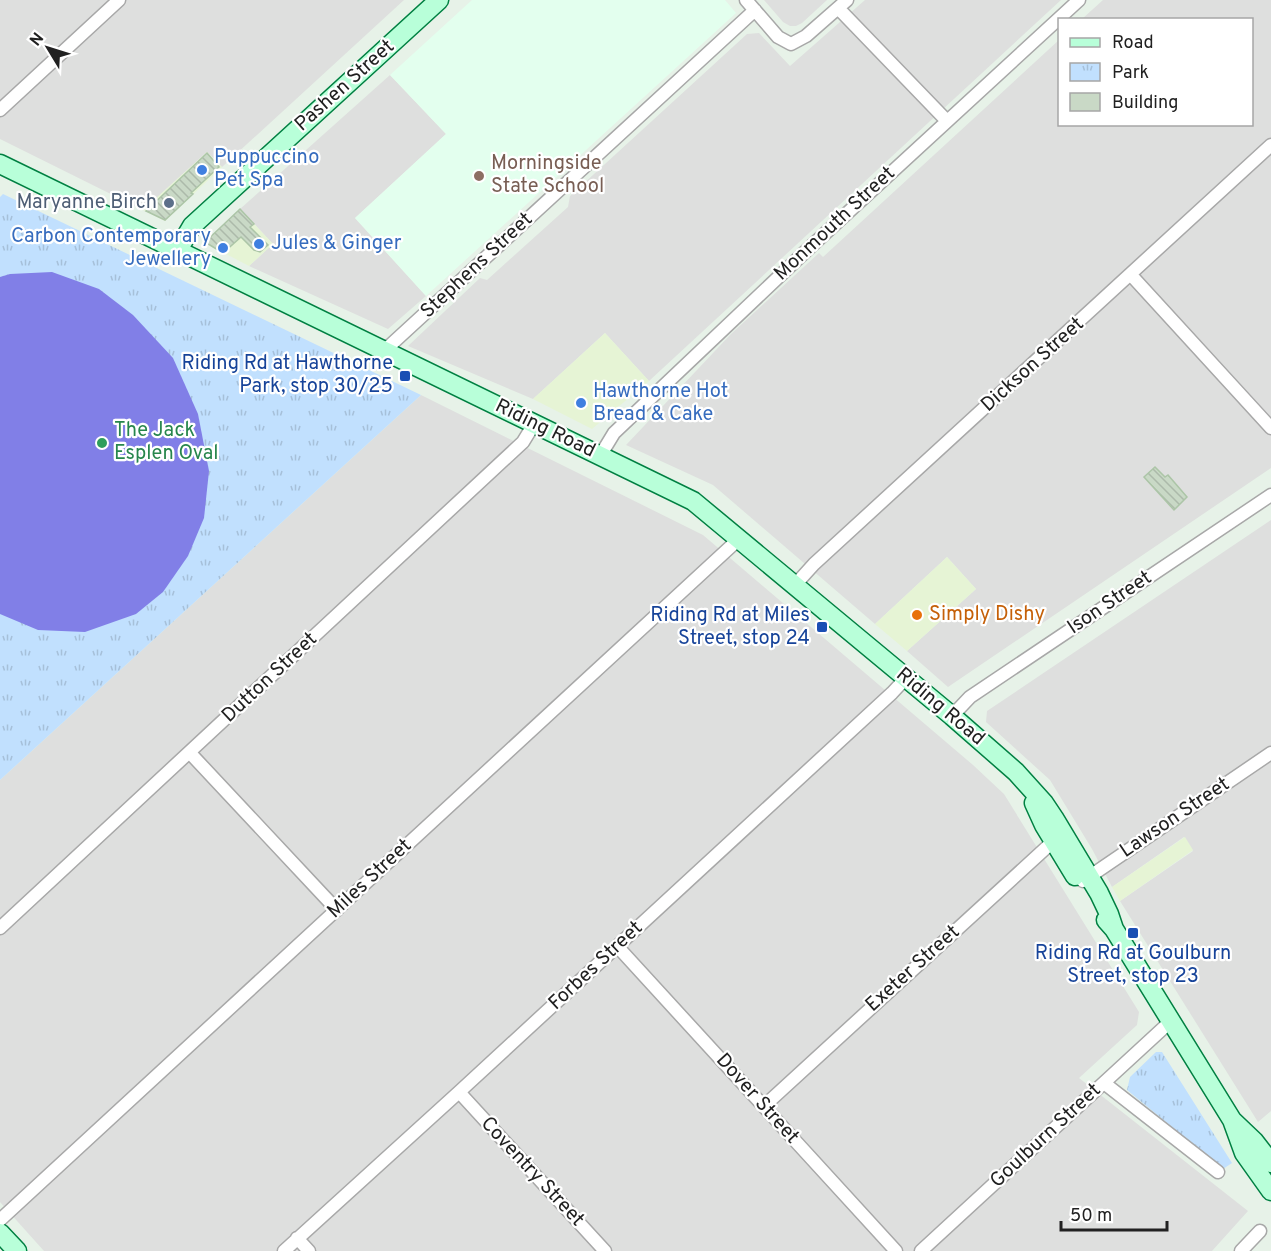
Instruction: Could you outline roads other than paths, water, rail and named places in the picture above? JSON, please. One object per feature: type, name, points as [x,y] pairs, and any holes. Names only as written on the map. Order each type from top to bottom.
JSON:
[{"type":"main road","name":"Pashen Street","points":[[178,250],[192,226],[439,0]]},
{"type":"main road","name":"Riding Road","points":[[0,164],[693,501],[740,538],[952,716],[1016,772],[1044,803],[1058,837],[1084,880],[1109,914],[1114,929],[1232,1120],[1244,1153],[1271,1191]]},
{"type":"main road","name":"Riding Road","points":[[1232,1120],[1262,1141],[1271,1163]]},
{"type":"main road","points":[[0,1233],[17,1251]]},
{"type":"street","points":[[0,110],[120,0]]},
{"type":"street","points":[[746,0],[778,37],[791,44],[806,36],[842,4],[947,121]]},
{"type":"street","name":"Monmouth Street","points":[[1059,18],[1079,0]]},
{"type":"street","name":"Stephens Street","points":[[384,351],[755,10]]},
{"type":"street","name":"Monmouth Street","points":[[600,456],[614,433],[1058,19]]},
{"type":"street","name":"Dickson Street","points":[[795,585],[814,564],[1271,145]]},
{"type":"street","points":[[1131,275],[1271,428]]},
{"type":"street","name":"Dutton Street","points":[[0,928],[523,442],[534,424]]},
{"type":"street","name":"Ison Street","points":[[952,716],[970,697],[1271,495]]},
{"type":"street","name":"Miles Street","points":[[0,1220],[740,538]]},
{"type":"street","name":"Forbes Street","points":[[284,1251],[618,946],[906,678]]},
{"type":"street","points":[[190,753],[337,910]]},
{"type":"street","name":"Lawson Street","points":[[1084,880],[1271,753]]},
{"type":"street","name":"Exeter Street","points":[[764,1106],[1058,837]]},
{"type":"street","name":"Dover Street","points":[[618,946],[896,1251]]},
{"type":"street","name":"Goulburn Street","points":[[921,1251],[1171,1021]]},
{"type":"street","points":[[1104,1083],[1218,1172]]},
{"type":"street","name":"Coventry Street","points":[[459,1092],[605,1251]]},
{"type":"street","points":[[1241,1251],[1260,1231]]},
{"type":"street","points":[[297,1238],[309,1251]]},
{"type":"place","name":"Puppuccino Pet Spa","points":[[202,170]]},
{"type":"place","name":"Morningside State School","points":[[479,176]]},
{"type":"place","name":"Maryanne Birch","points":[[169,203]]},
{"type":"place","name":"Jules & Ginger","points":[[259,244]]},
{"type":"place","name":"Carbon Contemporary Jewellery","points":[[223,248]]},
{"type":"place","name":"Riding Rd at Hawthorne Park, stop 30/25","points":[[405,376]]},
{"type":"place","name":"Hawthorne Hot Bread & Cake","points":[[581,403]]},
{"type":"place","name":"The Jack Esplen Oval","points":[[102,443]]},
{"type":"place","name":"Simply Dishy","points":[[917,615]]},
{"type":"place","name":"Riding Rd at Miles Street, stop 24","points":[[822,627]]},
{"type":"place","name":"Riding Rd at Goulburn Street, stop 23","points":[[1133,933]]}]
